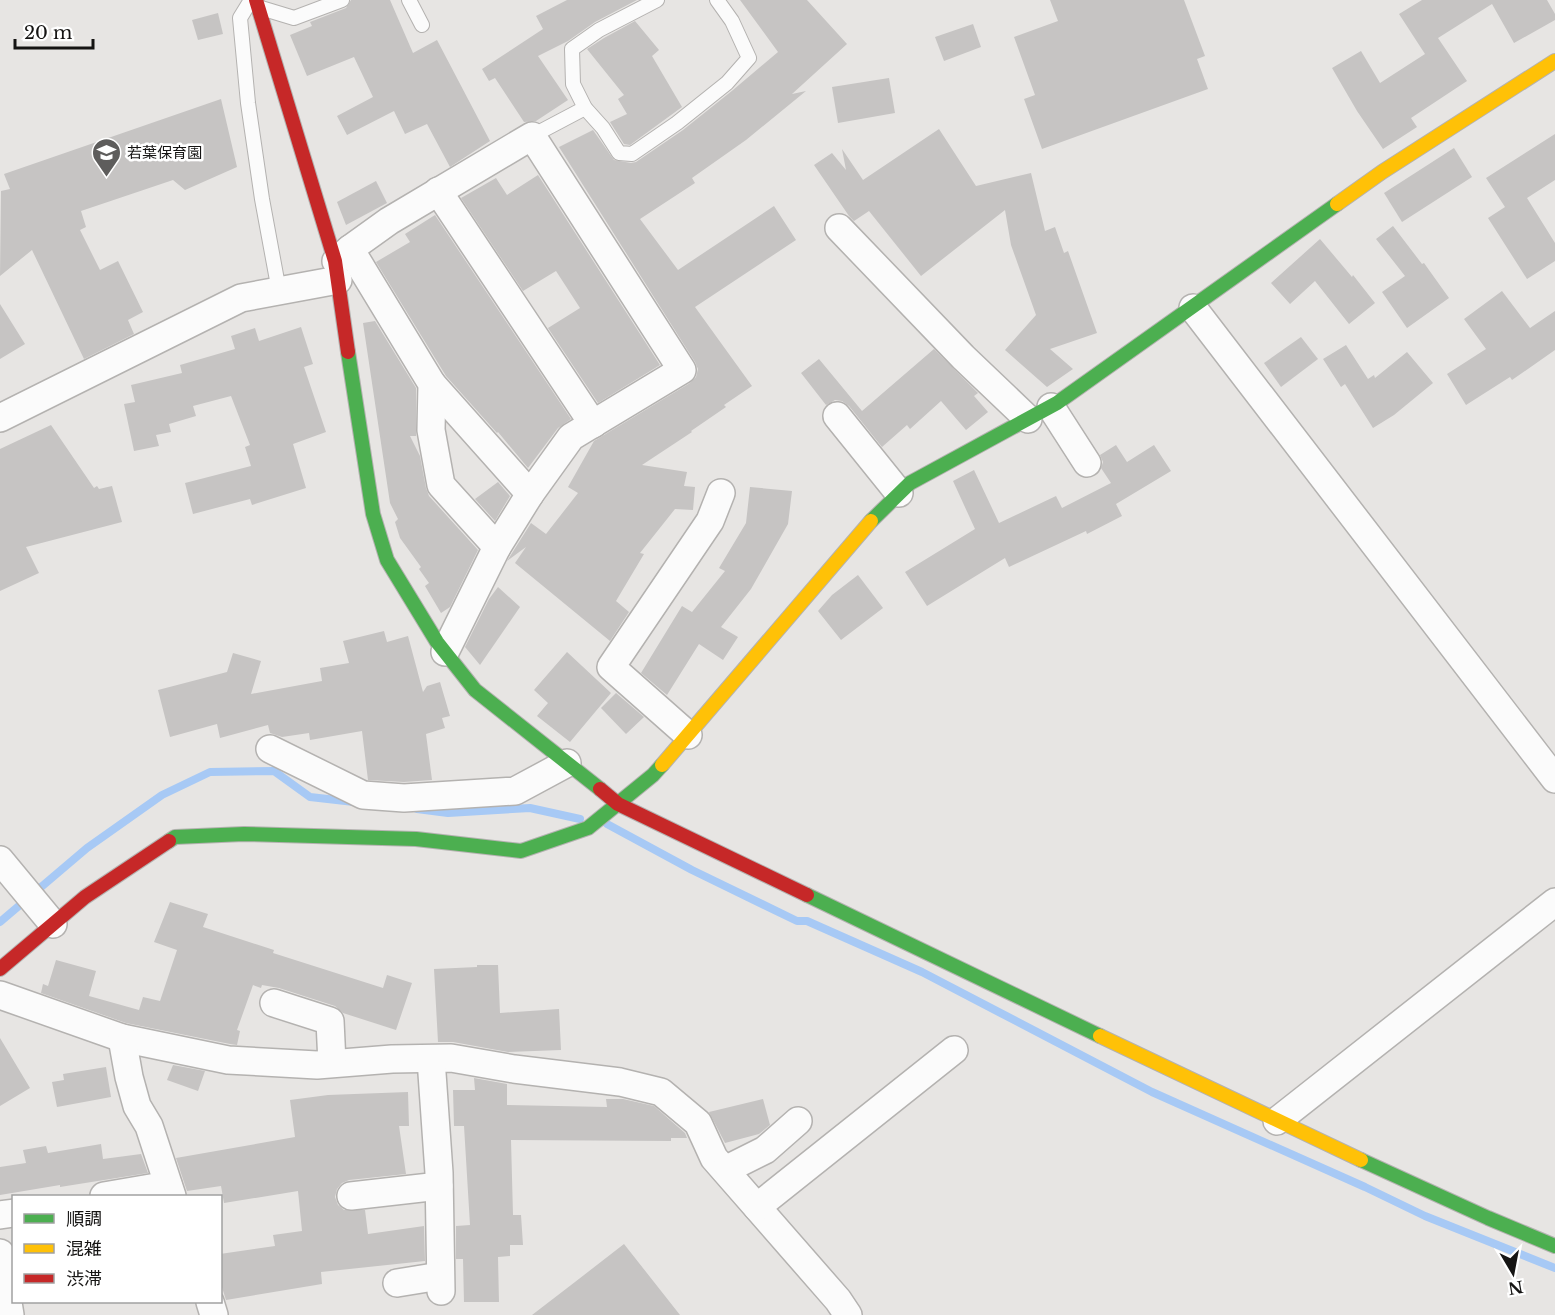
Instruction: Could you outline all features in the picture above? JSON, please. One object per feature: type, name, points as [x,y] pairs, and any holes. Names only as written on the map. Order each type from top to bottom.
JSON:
[{"type":"street","points":[[255,3],[341,264],[357,417],[373,514],[387,560],[437,642],[475,690],[618,804],[1277,1121],[1488,1218],[1555,1246]]},
{"type":"street","points":[[0,969],[84,897],[175,837],[244,834],[416,839],[521,850],[588,828],[653,775],[881,509],[910,483],[1039,413],[1192,308],[1382,172],[1555,61]]},
{"type":"street","points":[[0,418],[241,298],[279,291],[341,264],[389,221],[532,136],[682,370],[571,437],[530,494],[497,548],[445,652]]},
{"type":"street","points":[[438,191],[593,424]]},
{"type":"street","points":[[839,228],[963,357],[1039,413]]},
{"type":"street","points":[[874,239],[923,298],[1087,463]]},
{"type":"street","points":[[341,264],[432,384],[530,494]]},
{"type":"street","points":[[1192,308],[1555,779]]},
{"type":"street","points":[[432,384],[431,430],[441,485],[497,548]]},
{"type":"street","points":[[837,416],[899,493]]},
{"type":"street","points":[[688,735],[611,667],[711,521],[721,493]]},
{"type":"street","points":[[270,749],[363,795],[404,798],[515,791],[567,763]]},
{"type":"street","points":[[0,860],[53,924]]},
{"type":"street","points":[[1277,1121],[1555,902]]},
{"type":"street","points":[[0,995],[122,1038],[228,1060],[317,1065],[451,1058],[514,1069],[620,1082],[661,1092],[698,1123],[714,1158],[838,1300],[848,1315]]},
{"type":"street","points":[[274,1003],[330,1021],[332,1063]]},
{"type":"street","points":[[122,1038],[137,1106],[149,1126],[170,1191],[126,1195]]},
{"type":"street","points":[[757,1207],[954,1050]]},
{"type":"street","points":[[398,1283],[441,1283],[440,1186],[431,1059]]},
{"type":"street","points":[[724,1170],[765,1150],[798,1121]]},
{"type":"street","points":[[351,1196],[440,1186]]},
{"type":"street","points":[[0,1253],[10,1315]]},
{"type":"lane","points":[[279,291],[262,199],[248,103],[240,18],[255,3],[294,18],[342,0]]},
{"type":"lane","points":[[409,0],[422,25]]},
{"type":"lane","points":[[657,0],[599,30],[572,49],[573,84],[585,108],[603,128],[619,153],[632,154],[677,123],[727,83],[749,58],[732,21],[717,0]]},
{"type":"lane","points":[[532,136],[585,108]]},
{"type":"building","points":[[351,0],[390,0],[413,53],[437,40],[490,141],[450,167],[427,124],[405,134],[394,111],[347,135],[337,116],[373,97],[354,57],[307,76],[290,35],[312,26],[310,22],[346,8]]},
{"type":"building","points":[[567,0],[637,0],[538,56],[568,100],[536,121],[524,122],[495,78],[489,81],[482,69],[543,29],[536,16]]},
{"type":"building","points":[[740,0],[807,0],[847,44],[792,94],[806,91],[746,140],[692,178],[695,183],[640,219],[678,270],[774,206],[796,240],[695,307],[752,386],[724,405],[726,407],[692,432],[642,465],[687,472],[684,486],[695,487],[693,510],[675,509],[640,553],[644,554],[616,601],[629,612],[610,641],[515,563],[526,547],[507,561],[531,523],[546,534],[578,493],[568,487],[594,441],[690,383],[696,377],[698,369],[559,147],[593,130],[614,160],[636,162],[683,130],[733,90],[778,52]]},
{"type":"building","points":[[1050,0],[1184,0],[1205,56],[1197,59],[1208,89],[1042,149],[1024,99],[1035,95],[1014,37],[1058,21]]},
{"type":"building","points":[[1422,0],[1547,0],[1555,14],[1555,20],[1514,43],[1492,4],[1438,38],[1467,81],[1411,118],[1417,127],[1383,149],[1332,68],[1361,51],[1380,83],[1425,54],[1399,14]]},
{"type":"building","points":[[218,13],[223,34],[198,40],[192,20]]},
{"type":"building","points":[[635,21],[659,50],[652,56],[682,107],[630,145],[624,144],[610,122],[627,114],[618,99],[624,95],[587,49]]},
{"type":"building","points":[[973,24],[981,47],[944,61],[935,37]]},
{"type":"building","points":[[889,78],[895,113],[838,123],[832,87]]},
{"type":"building","points":[[221,99],[237,167],[185,190],[173,180],[81,211],[86,227],[80,230],[100,270],[118,261],[143,312],[128,320],[134,334],[84,359],[32,250],[0,276],[1,191],[10,189],[4,174]]},
{"type":"building","points":[[939,129],[976,186],[1031,173],[1045,231],[1055,227],[1064,253],[1068,251],[1097,333],[1050,349],[1073,369],[1047,387],[1005,350],[1036,315],[1011,245],[1005,210],[921,276],[869,211],[854,221],[849,216],[814,165],[832,153],[846,170],[842,149],[863,180]]},
{"type":"building","points":[[1555,134],[1555,180],[1527,198],[1555,243],[1555,261],[1527,279],[1488,218],[1505,207],[1486,178]]},
{"type":"building","points":[[1454,148],[1472,177],[1402,222],[1384,193]]},
{"type":"building","points":[[538,175],[660,365],[598,403],[548,328],[580,308],[556,271],[523,291],[461,198],[496,178],[507,195]]},
{"type":"building","points":[[376,181],[387,203],[346,225],[337,202]]},
{"type":"building","points":[[435,215],[571,419],[558,428],[528,468],[446,376],[376,262],[410,242],[405,234]]},
{"type":"building","points":[[1393,226],[1449,298],[1407,328],[1382,292],[1405,276],[1376,239]]},
{"type":"building","points":[[1320,239],[1375,303],[1349,324],[1315,281],[1290,304],[1271,283]]},
{"type":"building","points":[[1502,291],[1530,328],[1555,311],[1555,350],[1512,380],[1510,377],[1466,405],[1447,374],[1486,349],[1464,319]]},
{"type":"building","points":[[0,304],[25,344],[0,359]]},
{"type":"building","points":[[375,321],[416,388],[416,436],[410,436],[420,456],[429,496],[478,550],[450,607],[441,613],[425,586],[429,583],[419,569],[421,567],[400,538],[395,522],[398,519],[390,503],[363,323]]},
{"type":"building","points":[[301,327],[313,364],[304,367],[326,432],[293,444],[306,488],[252,505],[250,499],[193,514],[185,483],[251,466],[245,447],[250,445],[231,396],[193,406],[196,416],[169,424],[171,432],[156,435],[159,446],[134,451],[124,404],[135,402],[131,385],[182,373],[180,365],[235,349],[231,336],[255,328],[259,341]]},
{"type":"building","points":[[1301,337],[1318,359],[1281,387],[1264,363]]},
{"type":"building","points":[[1346,345],[1368,379],[1374,375],[1375,378],[1407,352],[1433,383],[1394,415],[1373,428],[1345,384],[1341,387],[1323,359]]},
{"type":"building","points":[[934,349],[978,393],[974,396],[988,412],[966,430],[941,401],[910,429],[907,425],[882,447],[849,406],[842,401],[835,400],[826,405],[801,373],[819,359],[862,411]]},
{"type":"building","points":[[51,425],[94,488],[112,486],[122,522],[26,547],[39,573],[0,591],[0,449]]},
{"type":"building","points":[[1116,445],[1127,462],[1154,445],[1171,471],[1116,504],[1122,516],[1087,534],[1086,531],[1009,567],[1005,558],[927,606],[905,572],[975,529],[953,481],[974,470],[999,523],[1056,496],[1062,508],[1111,483],[1101,468],[1103,462],[1100,455]]},
{"type":"building","points":[[498,482],[510,496],[495,521],[475,499]]},
{"type":"building","points":[[750,487],[792,491],[788,524],[751,589],[721,627],[738,637],[723,660],[699,644],[667,695],[641,673],[682,606],[692,612],[725,571],[719,568],[746,523]]},
{"type":"building","points":[[858,575],[883,608],[841,640],[818,611],[832,595]]},
{"type":"building","points":[[498,587],[520,607],[480,665],[465,647],[489,599]]},
{"type":"building","points":[[384,631],[387,642],[408,636],[423,692],[427,686],[440,682],[450,716],[442,718],[445,728],[426,734],[432,780],[404,782],[368,780],[362,731],[310,740],[309,733],[282,737],[270,733],[268,725],[220,738],[217,724],[170,737],[158,690],[227,672],[233,653],[261,661],[251,694],[322,681],[320,668],[349,663],[343,641]]},
{"type":"building","points":[[567,652],[611,693],[570,742],[537,716],[548,703],[534,690]]},
{"type":"building","points":[[616,693],[644,717],[626,734],[601,708]]},
{"type":"building","points":[[170,902],[208,914],[203,927],[274,950],[273,953],[383,988],[387,975],[412,983],[396,1030],[343,1013],[335,1006],[279,988],[262,985],[261,988],[253,985],[237,1030],[240,1031],[237,1045],[126,1023],[41,993],[43,984],[48,986],[56,960],[96,971],[89,996],[139,1010],[143,997],[160,1001],[177,950],[154,942]]},
{"type":"building","points":[[477,965],[498,965],[500,1013],[559,1009],[561,1050],[508,1052],[453,1042],[438,1042],[434,969],[477,967]]},
{"type":"building","points":[[0,1038],[30,1088],[0,1106]]},
{"type":"building","points":[[173,1065],[205,1071],[198,1091],[167,1080]]},
{"type":"building","points":[[106,1067],[111,1097],[57,1107],[52,1082],[64,1080],[63,1074]]},
{"type":"building","points":[[474,1078],[507,1084],[507,1105],[607,1107],[606,1099],[623,1099],[654,1106],[685,1133],[687,1138],[671,1138],[671,1141],[511,1140],[513,1215],[521,1215],[523,1245],[510,1245],[510,1256],[498,1257],[499,1302],[464,1302],[463,1259],[456,1259],[456,1226],[470,1225],[464,1126],[454,1126],[453,1090],[475,1090]]},
{"type":"building","points":[[408,1092],[409,1126],[399,1126],[406,1174],[349,1180],[337,1189],[335,1197],[338,1205],[344,1210],[365,1210],[368,1234],[424,1226],[425,1261],[321,1272],[322,1284],[226,1300],[222,1287],[222,1254],[275,1246],[273,1235],[302,1231],[298,1191],[224,1203],[221,1186],[187,1191],[176,1158],[295,1137],[290,1100],[328,1095]]},
{"type":"building","points":[[763,1099],[770,1125],[759,1134],[725,1143],[709,1112]]},
{"type":"building","points":[[101,1144],[103,1159],[141,1154],[148,1173],[0,1195],[0,1167],[26,1163],[23,1150],[46,1146],[48,1153]]},
{"type":"building","points":[[624,1244],[680,1315],[532,1315],[575,1282]]},
{"type":"waterway","points":[[0,922],[87,848],[162,795],[210,772],[274,771],[310,797],[354,802]]},
{"type":"waterway","points":[[417,809],[448,813],[530,808],[580,819]]},
{"type":"waterway","points":[[607,824],[692,870],[797,921],[807,921],[922,972],[1152,1092],[1425,1216],[1555,1268]]},
{"type":"traffic: fast","points":[[871,521],[910,483],[1057,403],[1337,204]]},
{"type":"traffic: fast","points":[[348,352],[373,514],[387,560],[437,642],[475,690],[600,789]]},
{"type":"traffic: fast","points":[[169,841],[175,837],[244,834],[416,839],[521,851],[588,828],[662,765]]},
{"type":"traffic: fast","points":[[807,895],[1100,1036]]},
{"type":"traffic: fast","points":[[1361,1160],[1555,1246]]},
{"type":"traffic: slow","points":[[1337,204],[1382,172],[1555,61]]},
{"type":"traffic: slow","points":[[662,765],[871,521]]},
{"type":"traffic: slow","points":[[1100,1036],[1361,1160]]},
{"type":"traffic: jam","points":[[256,0],[335,261],[348,352]]},
{"type":"traffic: jam","points":[[600,789],[618,804],[807,895]]},
{"type":"traffic: jam","points":[[0,969],[85,897],[169,841]]},
{"type":"place","name":"若葉保育園","points":[[106,178]]}]
